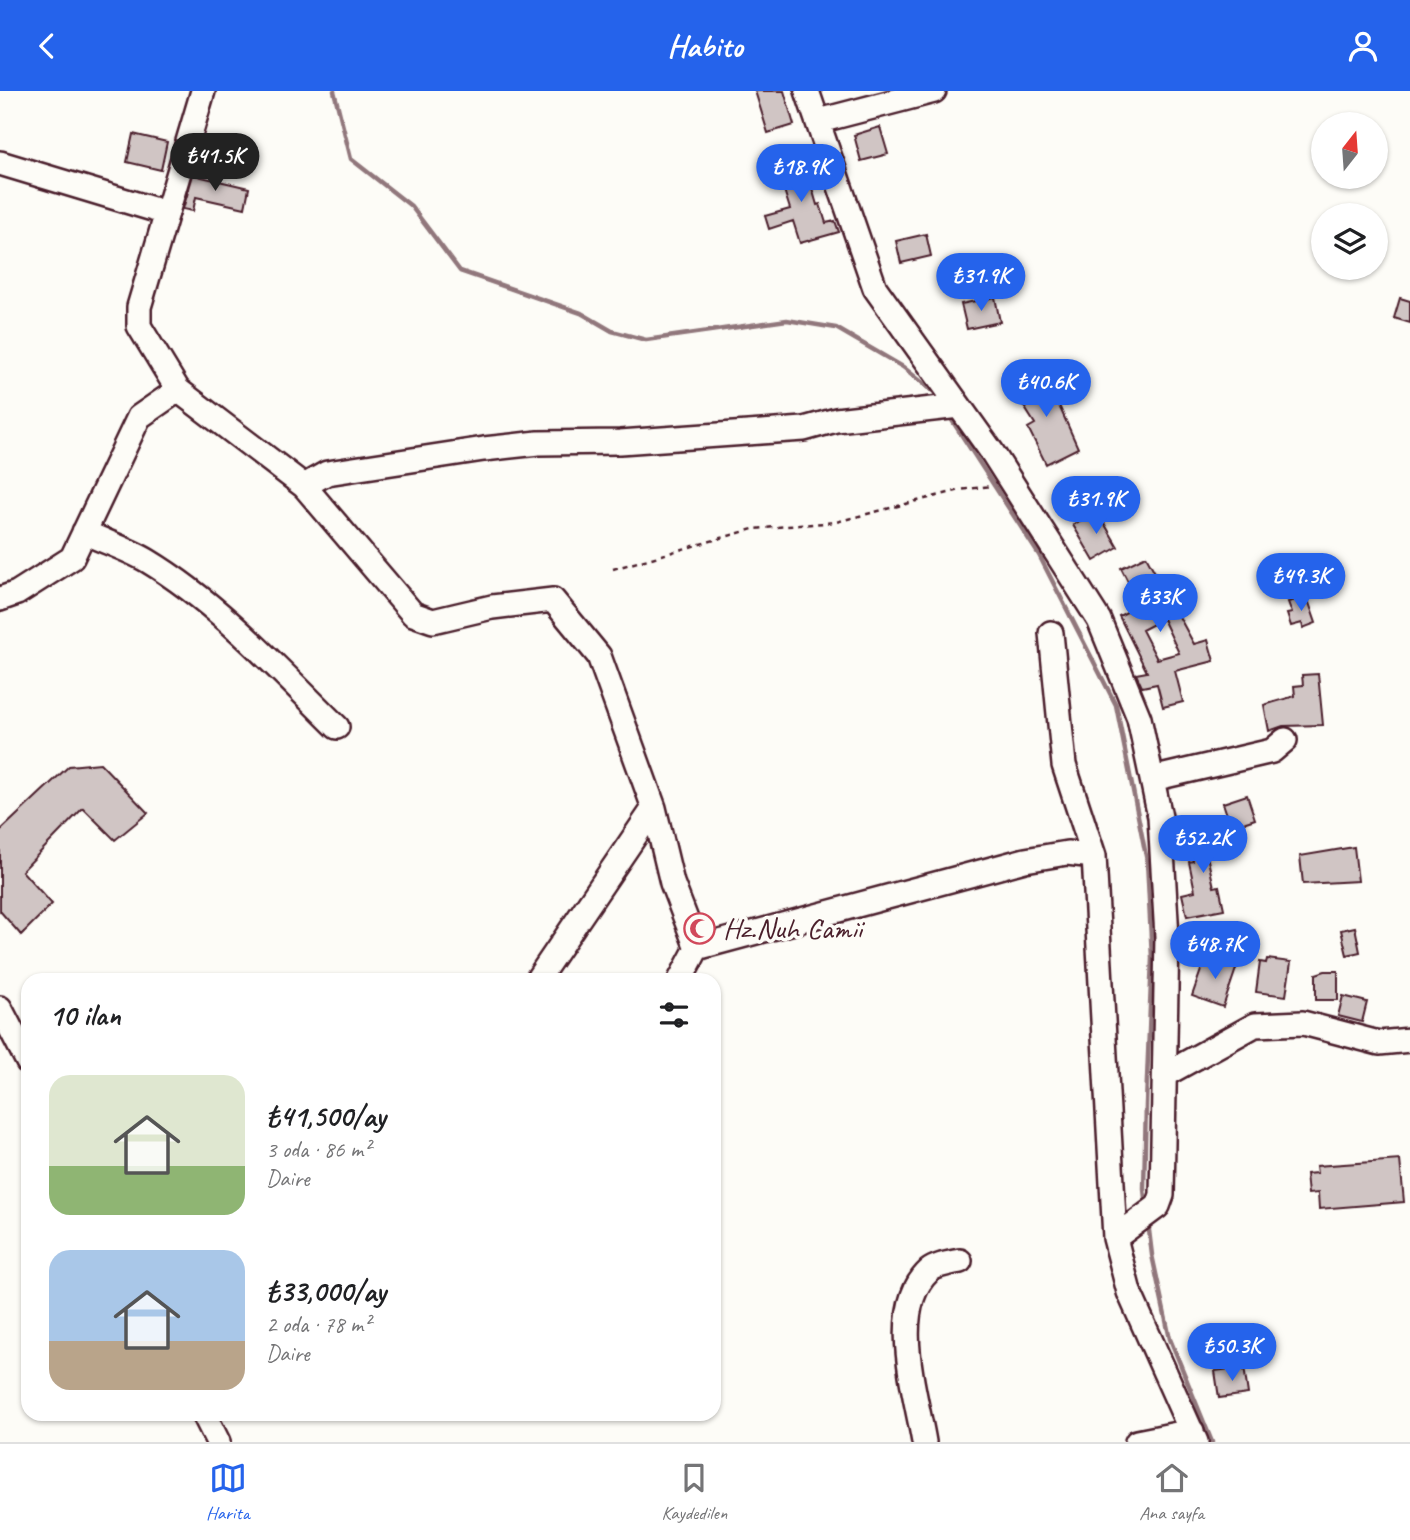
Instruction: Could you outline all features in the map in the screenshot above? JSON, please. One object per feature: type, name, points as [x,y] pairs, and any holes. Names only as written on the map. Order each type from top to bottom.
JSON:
[{"type":"street","points":[[203,91],[139,307],[139,326],[178,390],[304,486],[414,614],[433,621],[492,607],[553,600],[599,656],[654,808],[672,883],[697,948]]},
{"type":"street","points":[[807,91],[875,288],[959,406],[1099,620],[1139,718],[1160,817],[1167,937],[1162,1195],[1158,1206],[1115,1238]]},
{"type":"street","points":[[819,121],[934,91]]},
{"type":"street","points":[[0,163],[166,213]]},
{"type":"street","points":[[0,599],[17,593],[72,558],[139,417],[178,390]]},
{"type":"street","points":[[304,486],[327,473],[484,449],[804,429],[836,421],[959,406]]},
{"type":"street","points":[[84,532],[145,560],[176,579],[243,635],[337,727]]},
{"type":"street","points":[[1051,633],[1063,765],[1094,856],[1115,1238],[1129,1292],[1194,1437],[1138,1442]]},
{"type":"street","points":[[1152,779],[1272,751],[1285,740]]},
{"type":"street","points":[[542,973],[654,808]]},
{"type":"street","points":[[684,973],[697,948],[1025,860],[1067,853],[1094,856]]},
{"type":"street","points":[[0,1008],[21,1048]]},
{"type":"street","points":[[1166,1074],[1255,1025],[1303,1023],[1379,1043],[1410,1040]]},
{"type":"street","points":[[924,1442],[906,1332],[911,1295],[931,1269],[960,1261]]},
{"type":"street","points":[[208,1421],[218,1442]]},
{"type":"path","points":[[613,569],[753,529],[836,522],[960,490],[981,488]]},
{"type":"building","points":[[755,91],[784,91],[794,125],[768,133]]},
{"type":"building","points":[[880,127],[888,154],[861,161],[854,135]]},
{"type":"building","points":[[133,134],[167,142],[161,170],[127,162]]},
{"type":"building","points":[[803,157],[817,205],[820,204],[826,223],[835,221],[839,232],[800,243],[793,221],[769,229],[765,216],[790,209],[776,165]]},
{"type":"building","points":[[193,175],[249,188],[245,208],[196,197],[193,211],[183,209]]},
{"type":"building","points":[[926,234],[931,256],[901,263],[896,241]]},
{"type":"building","points":[[995,297],[1000,322],[967,329],[961,304]]},
{"type":"building","points":[[1400,298],[1410,301],[1410,323],[1394,318]]},
{"type":"building","points":[[1040,373],[1057,401],[1078,448],[1046,464],[1028,428],[1035,424],[1013,389]]},
{"type":"building","points":[[1097,511],[1118,547],[1094,561],[1073,525]]},
{"type":"building","points":[[1146,556],[1194,644],[1208,640],[1214,661],[1175,671],[1183,702],[1163,707],[1157,684],[1142,687],[1136,674],[1147,672],[1119,616],[1140,605],[1121,568]],"holes":[[[1163,619],[1179,653],[1157,659],[1142,630]]]},
{"type":"building","points":[[1307,597],[1316,623],[1303,628],[1302,623],[1291,626],[1287,614],[1292,613],[1288,602]]},
{"type":"building","points":[[1318,674],[1323,725],[1283,726],[1269,731],[1264,705],[1295,696],[1294,686],[1303,685],[1302,675]]},
{"type":"building","points":[[100,763],[148,813],[115,840],[83,808],[22,871],[52,904],[21,935],[0,911],[0,831],[69,766]]},
{"type":"building","points":[[1247,795],[1255,819],[1231,827],[1223,803]]},
{"type":"building","points":[[1221,826],[1224,838],[1204,842],[1214,887],[1219,886],[1224,909],[1187,916],[1182,894],[1195,891],[1189,862],[1193,861],[1188,833]]},
{"type":"building","points":[[1354,847],[1358,881],[1303,884],[1300,856]]},
{"type":"building","points":[[1355,927],[1360,952],[1347,955],[1341,930]]},
{"type":"building","points":[[1206,956],[1237,966],[1223,1007],[1192,996]]},
{"type":"building","points":[[1267,959],[1291,962],[1286,996],[1256,992],[1260,962],[1266,963]]},
{"type":"building","points":[[1338,971],[1338,1000],[1316,1000],[1316,974]]},
{"type":"building","points":[[1343,996],[1367,1002],[1362,1022],[1338,1016]]},
{"type":"building","points":[[1400,1160],[1404,1202],[1319,1209],[1318,1193],[1308,1194],[1306,1174],[1317,1173],[1316,1166]]},
{"type":"building","points":[[1244,1367],[1248,1394],[1219,1398],[1215,1371]]},
{"type":"waterway","points":[[334,91],[351,159],[411,206],[460,271],[581,313],[612,331],[646,340],[787,320],[836,328],[903,367],[934,392],[939,400]]},
{"type":"waterway","points":[[948,414],[1039,555],[1116,705],[1147,861],[1152,958],[1146,1104],[1146,1207]]},
{"type":"waterway","points":[[1148,1222],[1152,1255],[1170,1339],[1212,1442]]},
{"type":"place","name":"Hz.Nuh Camii","points":[[700,928]]}]
